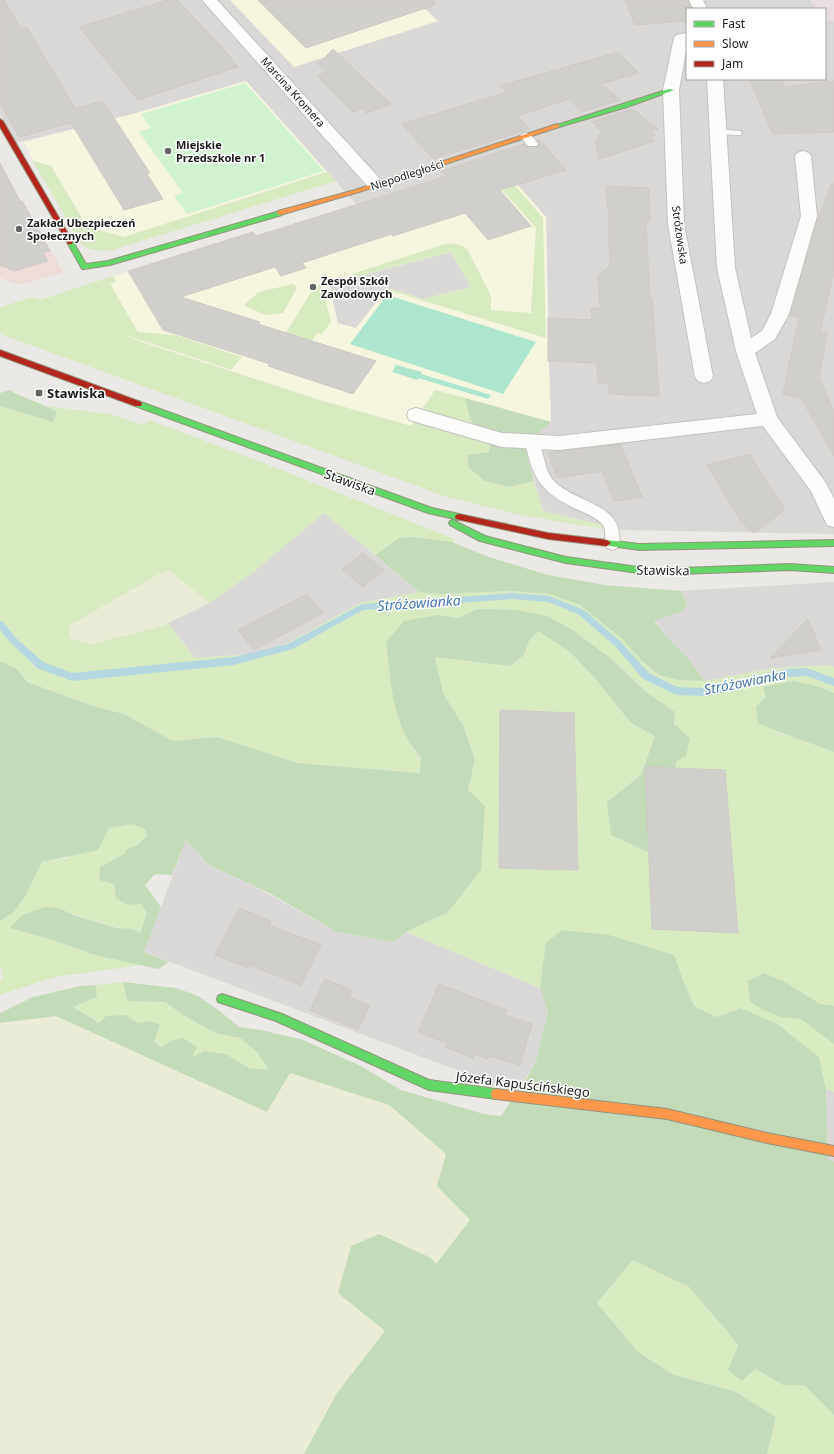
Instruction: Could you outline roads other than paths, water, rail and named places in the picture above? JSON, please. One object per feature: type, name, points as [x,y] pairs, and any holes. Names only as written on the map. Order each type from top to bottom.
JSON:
[{"type":"street","name":"Marcina Kromera","points":[[209,0],[376,185]]},
{"type":"street","points":[[671,90],[681,38],[686,37]]},
{"type":"street","points":[[715,80],[726,268],[746,350],[768,419],[819,488],[834,520]]},
{"type":"street","name":"Niepodległości","points":[[0,121],[84,267],[108,263],[529,140],[671,90]]},
{"type":"street","name":"Stróżowska","points":[[671,90],[676,224],[704,378]]},
{"type":"street","points":[[746,350],[769,334],[780,314],[809,216],[804,156]]},
{"type":"street","name":"Stawiska","points":[[0,352],[431,511],[483,539],[566,560],[653,572],[790,567],[834,570]]},
{"type":"street","points":[[416,415],[502,440],[559,443],[768,419]]},
{"type":"street","name":"Stawiska","points":[[431,511],[548,536],[638,547],[834,543]]},
{"type":"street","points":[[834,531],[834,547]]},
{"type":"street","name":"Józefa Kapuścińskiego","points":[[222,999],[278,1017],[429,1086],[554,1102],[667,1114],[767,1138],[834,1151]]},
{"type":"lane","points":[[717,132],[736,133]]},
{"type":"lane","points":[[532,442],[536,462],[548,484],[562,496],[609,522],[612,529],[612,544]]},
{"type":"waterway","name":"Stróżowianka","points":[[0,624],[13,640],[40,665],[72,677],[234,661],[290,647],[362,607],[512,596],[549,599],[581,612],[618,644],[646,676],[676,691],[703,692],[735,686],[786,673],[807,672],[834,682]]},
{"type":"place","name":"Miejskie Przedszkole nr 1","points":[[168,151]]},
{"type":"place","name":"Zakład Ubezpieczeń Społecznych","points":[[19,229]]},
{"type":"place","name":"Zespół Szkół Zawodowych","points":[[313,287]]},
{"type":"place","name":"Stawiska","points":[[39,393]]}]
